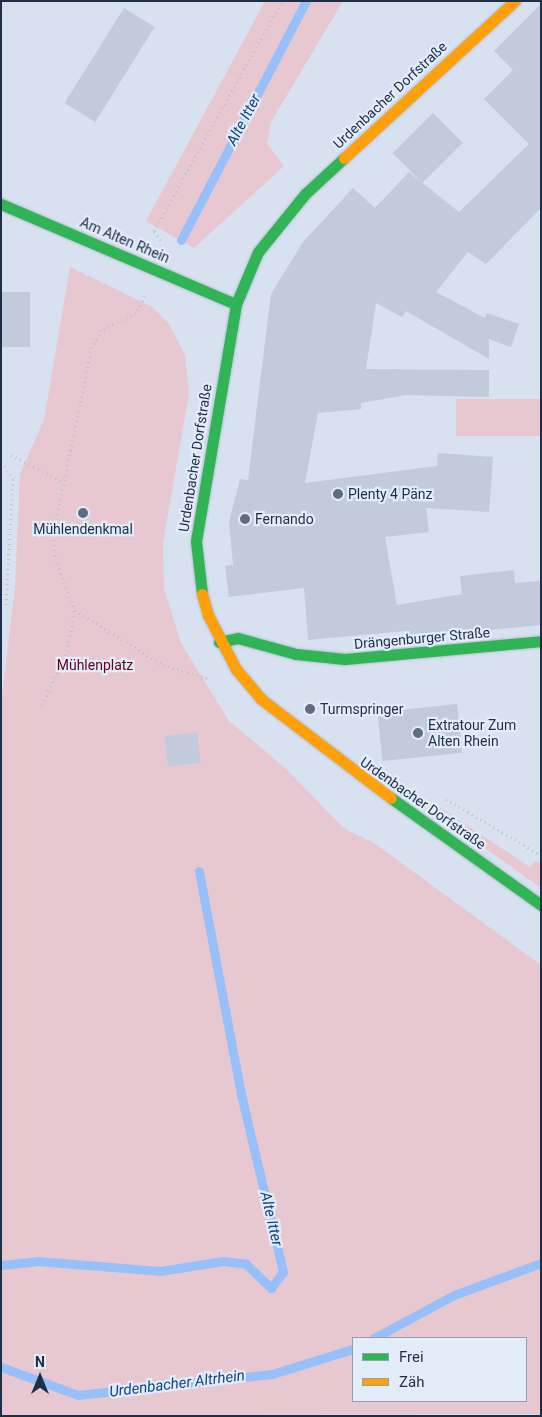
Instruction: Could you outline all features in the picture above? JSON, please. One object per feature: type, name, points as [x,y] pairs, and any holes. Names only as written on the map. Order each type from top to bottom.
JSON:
[{"type":"street","name":"Urdenbacher Dorfstraße","points":[[515,1],[284,216],[258,252],[236,304],[196,540],[199,581],[219,642],[236,669],[285,722],[541,905]]},
{"type":"street","name":"Am Alten Rhein","points":[[1,204],[236,304]]},
{"type":"street","name":"Drängenburger Straße","points":[[219,642],[238,638],[296,654],[353,659],[541,641]]},
{"type":"path","points":[[166,274],[170,251],[154,231],[282,1]]},
{"type":"path","points":[[42,704],[67,651],[75,610],[55,559],[53,535],[95,338],[136,313],[145,295]]},
{"type":"path","points":[[11,455],[63,482]]},
{"type":"path","points":[[4,466],[12,479],[6,606]]},
{"type":"path","points":[[75,610],[163,665],[207,679]]},
{"type":"green space","points":[[265,1],[343,1],[271,122],[267,143],[284,166],[194,248],[146,221]]},
{"type":"green space","name":"Mühlenplatz","points":[[70,267],[152,307],[169,324],[185,355],[189,394],[163,543],[164,589],[181,643],[229,721],[283,766],[345,829],[374,843],[541,965],[541,1414],[1,1416],[1,705],[15,587],[20,474],[44,420]]},
{"type":"green space","points":[[456,399],[541,399],[541,436],[456,436]]},
{"type":"green space","points":[[433,803],[530,867],[535,861],[541,864],[541,888],[429,808]]},
{"type":"building","points":[[541,4],[541,208],[486,264],[468,252],[436,292],[485,318],[487,313],[519,324],[511,347],[489,339],[489,359],[406,311],[402,317],[376,303],[366,369],[489,370],[489,397],[406,395],[361,403],[361,409],[318,413],[305,483],[437,466],[438,453],[493,457],[489,512],[426,508],[429,532],[385,537],[397,605],[462,594],[460,576],[514,570],[515,583],[541,581],[541,625],[407,638],[406,631],[308,640],[304,588],[229,597],[225,566],[233,565],[229,522],[240,479],[248,480],[271,294],[303,242],[353,188],[375,208],[409,172],[459,212],[529,144],[484,99],[513,70],[494,51]]},
{"type":"building","points":[[124,8],[155,27],[95,122],[65,103]]},
{"type":"building","points":[[433,113],[463,143],[422,183],[393,153]]},
{"type":"building","points":[[1,292],[30,292],[30,347],[1,347]]},
{"type":"building","points":[[457,704],[462,753],[383,761],[377,712]]},
{"type":"building","points":[[197,732],[201,763],[168,767],[164,736]]},
{"type":"waterway","name":"Alte Itter","points":[[181,240],[306,1]]},
{"type":"waterway","name":"Alte Itter","points":[[1,1265],[37,1261],[160,1271],[223,1261],[246,1264],[271,1288],[283,1272],[241,1094],[199,871]]},
{"type":"waterway","name":"Urdenbacher Altrhein","points":[[376,1337],[454,1295],[541,1263]]},
{"type":"waterway","name":"Urdenbacher Altrhein","points":[[1,1367],[78,1395],[272,1374],[352,1349]]},
{"type":"traffic: fast","points":[[202,594],[196,541],[236,304],[258,252],[305,194],[344,158]]},
{"type":"traffic: fast","points":[[1,204],[236,304]]},
{"type":"traffic: fast","points":[[219,642],[238,638],[296,654],[345,659],[541,641]]},
{"type":"traffic: fast","points":[[391,798],[541,905]]},
{"type":"traffic: slow","points":[[344,158],[515,1]]},
{"type":"traffic: slow","points":[[202,594],[208,615],[236,669],[261,699],[391,798]]},
{"type":"place","name":"Plenty 4 Pänz","points":[[338,494]]},
{"type":"place","name":"Mühlendenkmal","points":[[83,513]]},
{"type":"place","name":"Fernando","points":[[245,519]]},
{"type":"place","name":"Turmspringer","points":[[310,709]]},
{"type":"place","name":"Extratour Zum Alten Rhein","points":[[418,733]]}]
